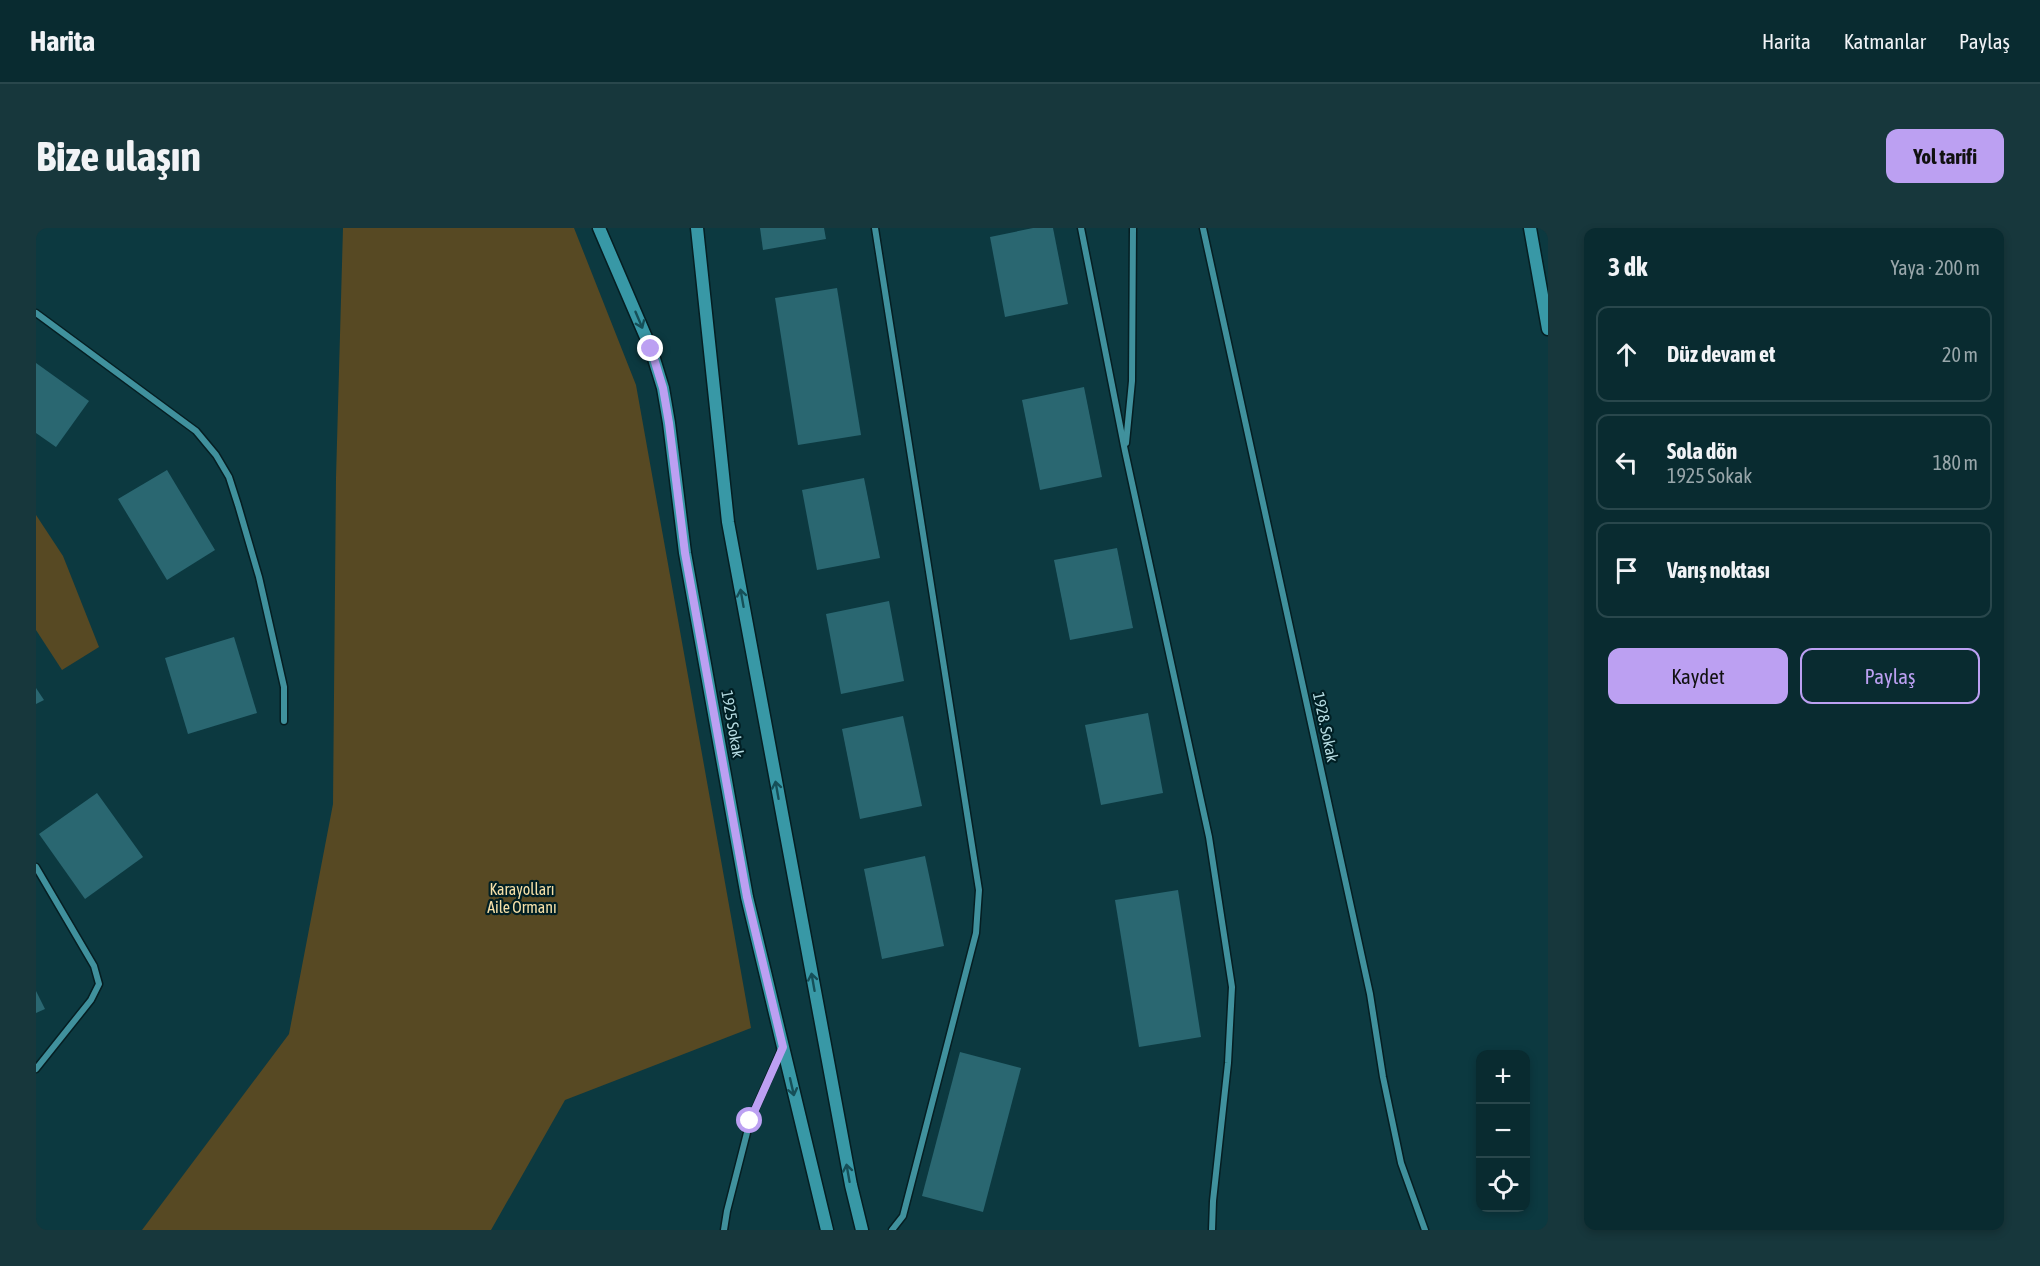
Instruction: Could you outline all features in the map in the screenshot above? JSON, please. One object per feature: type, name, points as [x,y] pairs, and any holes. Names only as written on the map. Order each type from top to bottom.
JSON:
[{"type":"main road","name":"1925 Sokak","points":[[599,228],[651,349],[663,388],[685,553],[745,885],[826,1230]]},
{"type":"main road","points":[[608,228],[625,287]]},
{"type":"main road","name":"1925 Sokak","points":[[697,228],[728,522],[850,1185],[862,1230]]},
{"type":"main road","points":[[1530,228],[1548,329]]},
{"type":"street","points":[[875,228],[979,890],[976,933],[903,1216],[892,1230]]},
{"type":"street","points":[[1081,228],[1125,451],[1209,837],[1232,987],[1228,1063],[1212,1230]]},
{"type":"street","points":[[1125,451],[1132,381],[1133,228]]},
{"type":"street","name":"1928. Sokak","points":[[1203,228],[1370,994],[1383,1077],[1399,1152],[1425,1230]]},
{"type":"street","points":[[36,313],[196,431],[216,455],[230,477],[259,577],[284,687],[284,721]]},
{"type":"street","points":[[36,867],[94,966],[99,984],[91,1000],[36,1069]]},
{"type":"street","points":[[724,1230],[750,1121],[783,1047]]},
{"type":"green space","name":"Karayolları Aile Ormanı","points":[[343,228],[574,228],[636,385],[751,1028],[565,1100],[491,1230],[142,1230],[289,1034],[333,804],[336,478]]},
{"type":"green space","points":[[36,515],[63,556],[99,647],[62,670],[36,630]]},
{"type":"building","points":[[760,228],[824,228],[826,239],[763,250]]},
{"type":"building","points":[[1033,228],[1053,228],[1068,304],[1005,317],[990,237]]},
{"type":"building","points":[[837,288],[861,435],[798,445],[775,298]]},
{"type":"building","points":[[36,363],[89,401],[56,447],[36,433]]},
{"type":"building","points":[[1084,387],[1102,477],[1040,490],[1022,400]]},
{"type":"building","points":[[167,470],[215,550],[167,580],[118,499]]},
{"type":"building","points":[[864,478],[880,558],[817,570],[802,490]]},
{"type":"building","points":[[1117,548],[1133,628],[1070,640],[1054,560]]},
{"type":"building","points":[[889,601],[904,681],[841,694],[826,614]]},
{"type":"building","points":[[234,637],[257,713],[188,734],[165,658]]},
{"type":"building","points":[[36,688],[44,700],[36,704]]},
{"type":"building","points":[[1148,713],[1163,793],[1101,805],[1085,725]]},
{"type":"building","points":[[903,716],[922,806],[860,819],[842,729]]},
{"type":"building","points":[[97,793],[143,857],[85,899],[39,834]]},
{"type":"building","points":[[925,856],[944,946],[882,959],[864,869]]},
{"type":"building","points":[[1178,890],[1201,1037],[1139,1047],[1115,900]]},
{"type":"building","points":[[36,991],[45,1009],[36,1013]]},
{"type":"building","points":[[960,1052],[1021,1068],[983,1212],[922,1196]]},
{"type":"route","points":[[651,349],[663,388],[685,553],[747,897],[783,1047],[750,1121]]}]
